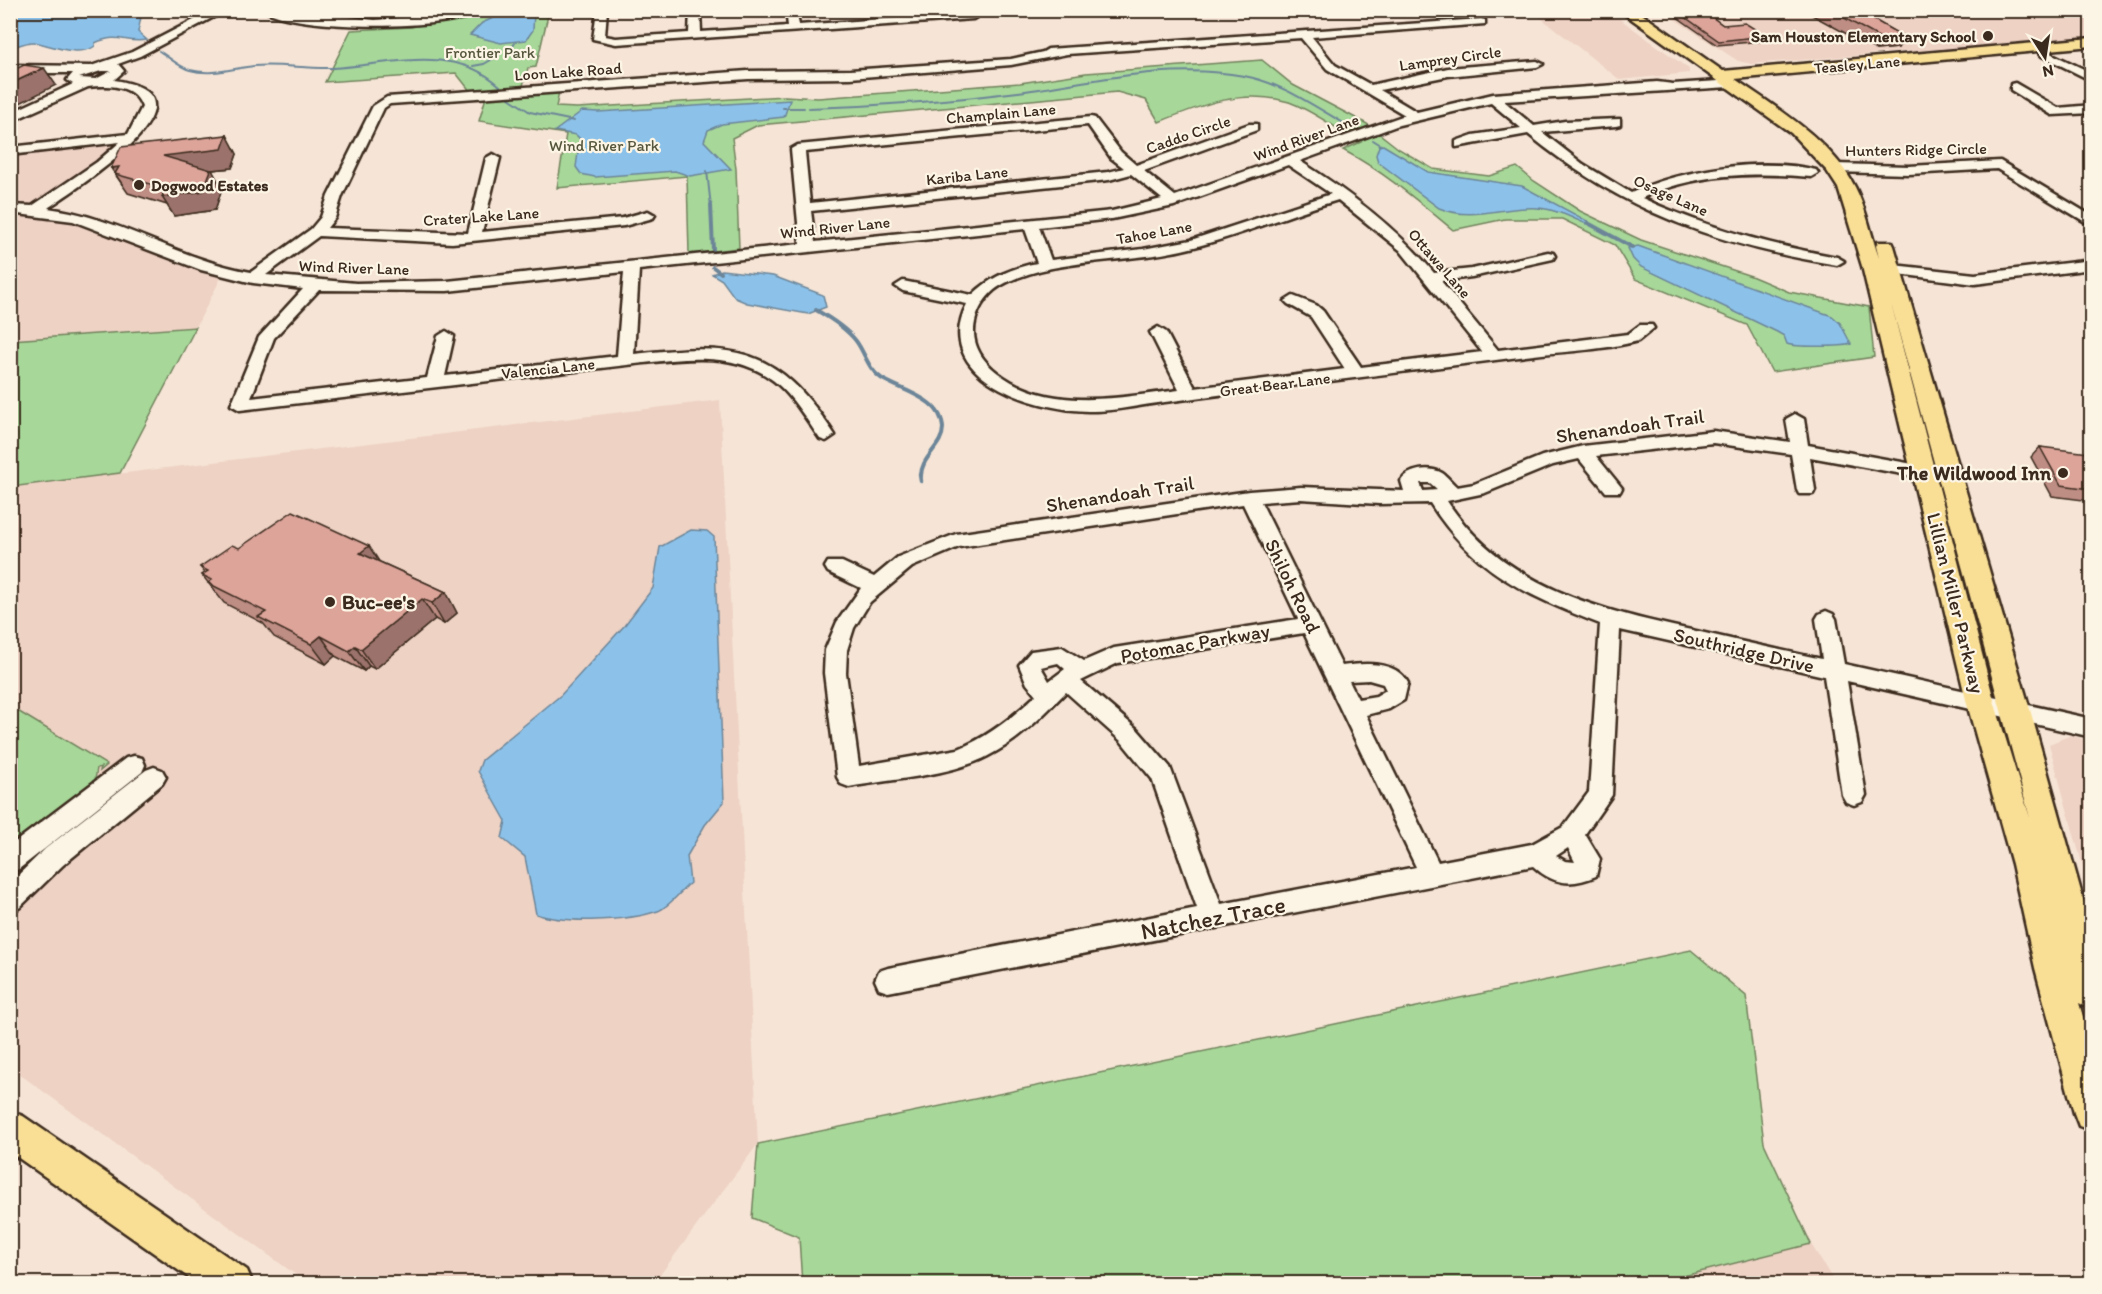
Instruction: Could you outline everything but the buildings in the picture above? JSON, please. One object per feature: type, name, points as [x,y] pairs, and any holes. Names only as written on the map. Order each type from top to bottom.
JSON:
[{"type":"main road","points":[[1626,10],[1732,79]]},
{"type":"main road","points":[[1643,10],[1732,79]]},
{"type":"main road","name":"Teasley Lane","points":[[1732,79],[2091,42]]},
{"type":"main road","name":"Teasley Lane","points":[[1878,65],[1979,60],[2091,50]]},
{"type":"main road","points":[[1961,54],[1979,60]]},
{"type":"main road","name":"Lillian Miller Parkway","points":[[1732,79],[1842,168],[1864,189],[1873,212]]},
{"type":"main road","name":"Lillian Miller Parkway","points":[[1842,168],[1847,188],[1882,268],[2017,713],[2091,993]]},
{"type":"main road","name":"Lillian Miller Parkway","points":[[1881,232],[1882,268],[1924,472],[1981,704],[2080,1033],[2091,1113]]},
{"type":"main road","points":[[10,1129],[233,1284]]},
{"type":"street","points":[[82,81],[93,68],[136,54],[222,10]]},
{"type":"street","points":[[269,10],[290,11],[336,22],[387,25],[436,20],[482,10]]},
{"type":"street","points":[[602,10],[598,39],[616,41],[973,13]]},
{"type":"street","points":[[695,10],[695,35]]},
{"type":"street","points":[[791,10],[794,28]]},
{"type":"street","name":"Loon Lake Road","points":[[316,232],[328,218],[335,196],[379,106],[400,99],[761,74],[822,75],[1011,62],[1063,52],[1481,22]]},
{"type":"street","points":[[1304,34],[1331,67],[1416,116]]},
{"type":"street","points":[[11,117],[82,81],[117,72],[136,54]]},
{"type":"street","points":[[2046,54],[2091,78]]},
{"type":"street","name":"Lamprey Circle","points":[[1368,89],[1448,72],[1538,64]]},
{"type":"street","points":[[10,69],[114,67],[129,86],[142,95],[148,107],[142,126],[133,137],[35,210]]},
{"type":"street","points":[[43,70],[82,81],[129,86]]},
{"type":"street","name":"Wind River Lane","points":[[10,209],[35,210],[96,222],[183,260],[253,278],[314,286],[447,286],[1112,215],[1174,202],[1292,162],[1416,116],[1492,98],[1657,86],[1673,88],[1732,79]]},
{"type":"street","points":[[2015,87],[2056,112],[2091,109]]},
{"type":"street","name":"Osage Lane","points":[[1492,98],[1574,162],[1631,198],[1681,221],[1727,237],[1792,254],[1837,261]]},
{"type":"street","name":"Champlain Lane","points":[[803,208],[798,149],[1091,122],[1116,155],[1174,202]]},
{"type":"street","points":[[1461,144],[1473,139],[1565,125],[1616,122]]},
{"type":"street","name":"Caddo Circle","points":[[1134,170],[1253,127]]},
{"type":"street","points":[[10,151],[133,137]]},
{"type":"street","points":[[474,237],[493,158]]},
{"type":"street","name":"Ottawa Lane","points":[[1292,162],[1341,195],[1405,247],[1433,278],[1494,356]]},
{"type":"street","name":"Hunters Ridge Circle","points":[[1842,168],[1909,170],[2000,165],[2091,222]]},
{"type":"street","name":"Kariba Lane","points":[[803,208],[1076,181],[1134,170]]},
{"type":"street","points":[[1631,198],[1657,184],[1682,176],[1784,171],[1811,173]]},
{"type":"street","name":"Tahoe Lane","points":[[976,301],[997,283],[1046,264],[1123,256],[1203,241],[1341,195]]},
{"type":"street","points":[[803,208],[808,248]]},
{"type":"street","name":"Crater Lake Lane","points":[[316,232],[433,240],[624,222],[648,215]]},
{"type":"street","points":[[1031,225],[1046,264]]},
{"type":"street","points":[[253,278],[316,232]]},
{"type":"street","points":[[1433,278],[1472,273],[1548,256]]},
{"type":"street","points":[[1882,268],[1975,279],[2091,264]]},
{"type":"street","points":[[625,360],[632,267]]},
{"type":"street","name":"Valencia Lane","points":[[314,286],[267,337],[240,405],[625,360],[685,354],[719,355],[764,368],[791,389],[826,435]]},
{"type":"street","points":[[903,286],[976,301]]},
{"type":"street","name":"Great Bear Lane","points":[[976,301],[966,322],[969,349],[986,372],[1013,389],[1059,404],[1090,406],[1632,338],[1646,328]]},
{"type":"street","points":[[1293,301],[1310,308],[1317,314],[1358,374]]},
{"type":"street","points":[[1158,332],[1190,395]]},
{"type":"street","points":[[435,381],[446,336]]},
{"type":"street","points":[[1794,419],[1806,490]]},
{"type":"street","name":"Shenandoah Trail","points":[[856,609],[862,597],[905,562],[956,541],[1249,497],[1301,493],[1435,497],[1478,489],[1548,460],[1583,452],[1713,437],[1800,449],[1924,472]]},
{"type":"street","points":[[1583,452],[1613,488]]},
{"type":"street","name":"Shiloh Road","points":[[1249,497],[1432,875]]},
{"type":"street","name":"Southridge Drive","points":[[1435,497],[1459,531],[1494,565],[1550,597],[1610,620],[2091,728]]},
{"type":"street","points":[[835,567],[875,586]]},
{"type":"street","name":"Potomac Parkway","points":[[856,609],[844,627],[836,650],[835,673],[849,777],[959,758],[981,750],[1020,724],[1066,681],[1114,656],[1311,624]]},
{"type":"street","points":[[1826,619],[1854,795]]},
{"type":"street","name":"Natchez Trace","points":[[888,980],[1537,854],[1571,834],[1600,795],[1608,688],[1610,620]]},
{"type":"street","points":[[1336,675],[1367,671],[1388,674],[1397,683],[1396,694],[1389,699],[1353,709]]},
{"type":"street","points":[[1066,681],[1129,735],[1162,774],[1213,918]]},
{"type":"street","points":[[10,861],[144,771],[10,900]]},
{"type":"street","points":[[1537,854],[1552,869],[1566,873],[1579,873],[1587,868],[1588,859],[1571,834]]},
{"type":"shaded area","points":[[1532,11],[1609,11],[1689,69],[1689,73],[1620,80]]},
{"type":"shaded area","points":[[1662,11],[2091,11],[2091,42],[1924,58],[1911,51],[1751,64],[1738,61]]},
{"type":"shaded area","points":[[133,137],[36,209],[52,212],[224,272],[196,327],[11,340],[11,151]]},
{"type":"shaded area","points":[[720,400],[758,1144],[654,1283],[307,1283],[11,1068],[11,487]]},
{"type":"shaded area","points":[[2071,735],[2091,742],[2091,896],[2049,744]]},
{"type":"shaded area","points":[[1811,1244],[1835,1283],[1652,1284]]},
{"type":"green space","name":"Frontier Park","points":[[494,11],[549,11],[536,67],[528,68],[522,89],[471,92],[456,73],[325,82],[351,30],[411,27]]},
{"type":"green space","name":"Wind River Park","points":[[1262,60],[1293,85],[1367,124],[1399,149],[1433,169],[1489,176],[1517,167],[1580,211],[1641,240],[1751,276],[1789,292],[1869,307],[1874,357],[1772,372],[1747,325],[1635,279],[1615,245],[1562,219],[1505,219],[1453,230],[1386,177],[1343,150],[1361,142],[1298,106],[1272,98],[1223,100],[1159,122],[1146,100],[1117,92],[758,125],[732,138],[736,169],[739,248],[689,254],[687,176],[557,188],[566,134],[479,121],[486,97],[559,92],[556,107],[577,108],[785,96],[818,98],[1020,83],[1086,73]]},
{"type":"green space","points":[[196,327],[120,473],[11,487],[11,340]]},
{"type":"green space","points":[[11,707],[107,765],[100,771],[101,767],[97,768],[95,780],[11,845]]},
{"type":"green space","points":[[1691,950],[1746,996],[1764,1143],[1811,1244],[1652,1284],[802,1284],[799,1237],[752,1218],[758,1144]]},
{"type":"water","points":[[11,10],[132,11],[141,17],[138,32],[147,40],[110,38],[81,51],[65,50],[32,42],[11,48]]},
{"type":"water","points":[[509,11],[534,11],[533,30],[526,40],[501,43],[470,35],[482,23]]},
{"type":"water","points":[[790,100],[784,117],[722,124],[708,130],[704,141],[731,169],[690,176],[675,171],[595,177],[581,174],[576,167],[580,139],[576,135],[555,131],[582,111],[598,112]]},
{"type":"water","points":[[1383,145],[1428,172],[1522,186],[1589,222],[1586,224],[1569,216],[1537,208],[1464,214],[1439,208],[1378,162],[1376,155],[1379,146]]},
{"type":"water","points":[[1638,246],[1832,316],[1840,323],[1851,344],[1799,346],[1787,344],[1784,336],[1777,332],[1641,267],[1633,259],[1628,248]]},
{"type":"water","points":[[722,270],[773,276],[823,295],[826,307],[808,314],[747,303],[735,298],[722,280],[712,274]]},
{"type":"water","points":[[691,530],[707,531],[714,537],[724,802],[705,825],[687,856],[690,883],[662,909],[630,917],[597,920],[563,919],[536,914],[525,857],[502,838],[506,821],[478,771],[482,760],[561,695],[624,626],[653,588],[660,547]]},
{"type":"waterway","points":[[159,51],[186,69],[198,72],[254,66],[333,68],[398,61],[442,61],[462,65],[482,73],[500,86]]},
{"type":"waterway","points":[[473,66],[484,64],[498,56]]},
{"type":"waterway","points":[[809,108],[966,98],[1159,72],[1216,72],[1244,76],[1273,85],[1301,98],[1354,129]]},
{"type":"waterway","points":[[509,98],[530,112],[574,121]]},
{"type":"waterway","points":[[783,108],[804,108]]},
{"type":"waterway","points":[[1373,140],[1381,145]]},
{"type":"waterway","points":[[707,171],[711,207]]},
{"type":"waterway","points":[[711,205],[713,250]]},
{"type":"waterway","points":[[1588,223],[1632,247]]},
{"type":"waterway","points":[[713,267],[721,273]]},
{"type":"waterway","points":[[816,310],[852,336],[870,366],[881,378],[928,402],[936,409],[941,418],[942,435],[924,464],[921,477]]},
{"type":"waterway","points":[[920,475],[921,481]]},
{"type":"place","name":"Sam Houston Elementary School","points":[[1988,36]]},
{"type":"place","name":"Dogwood Estates","points":[[139,185]]},
{"type":"place","name":"The Wildwood Inn","points":[[2063,473]]},
{"type":"place","name":"Buc-ee's","points":[[330,602]]}]
